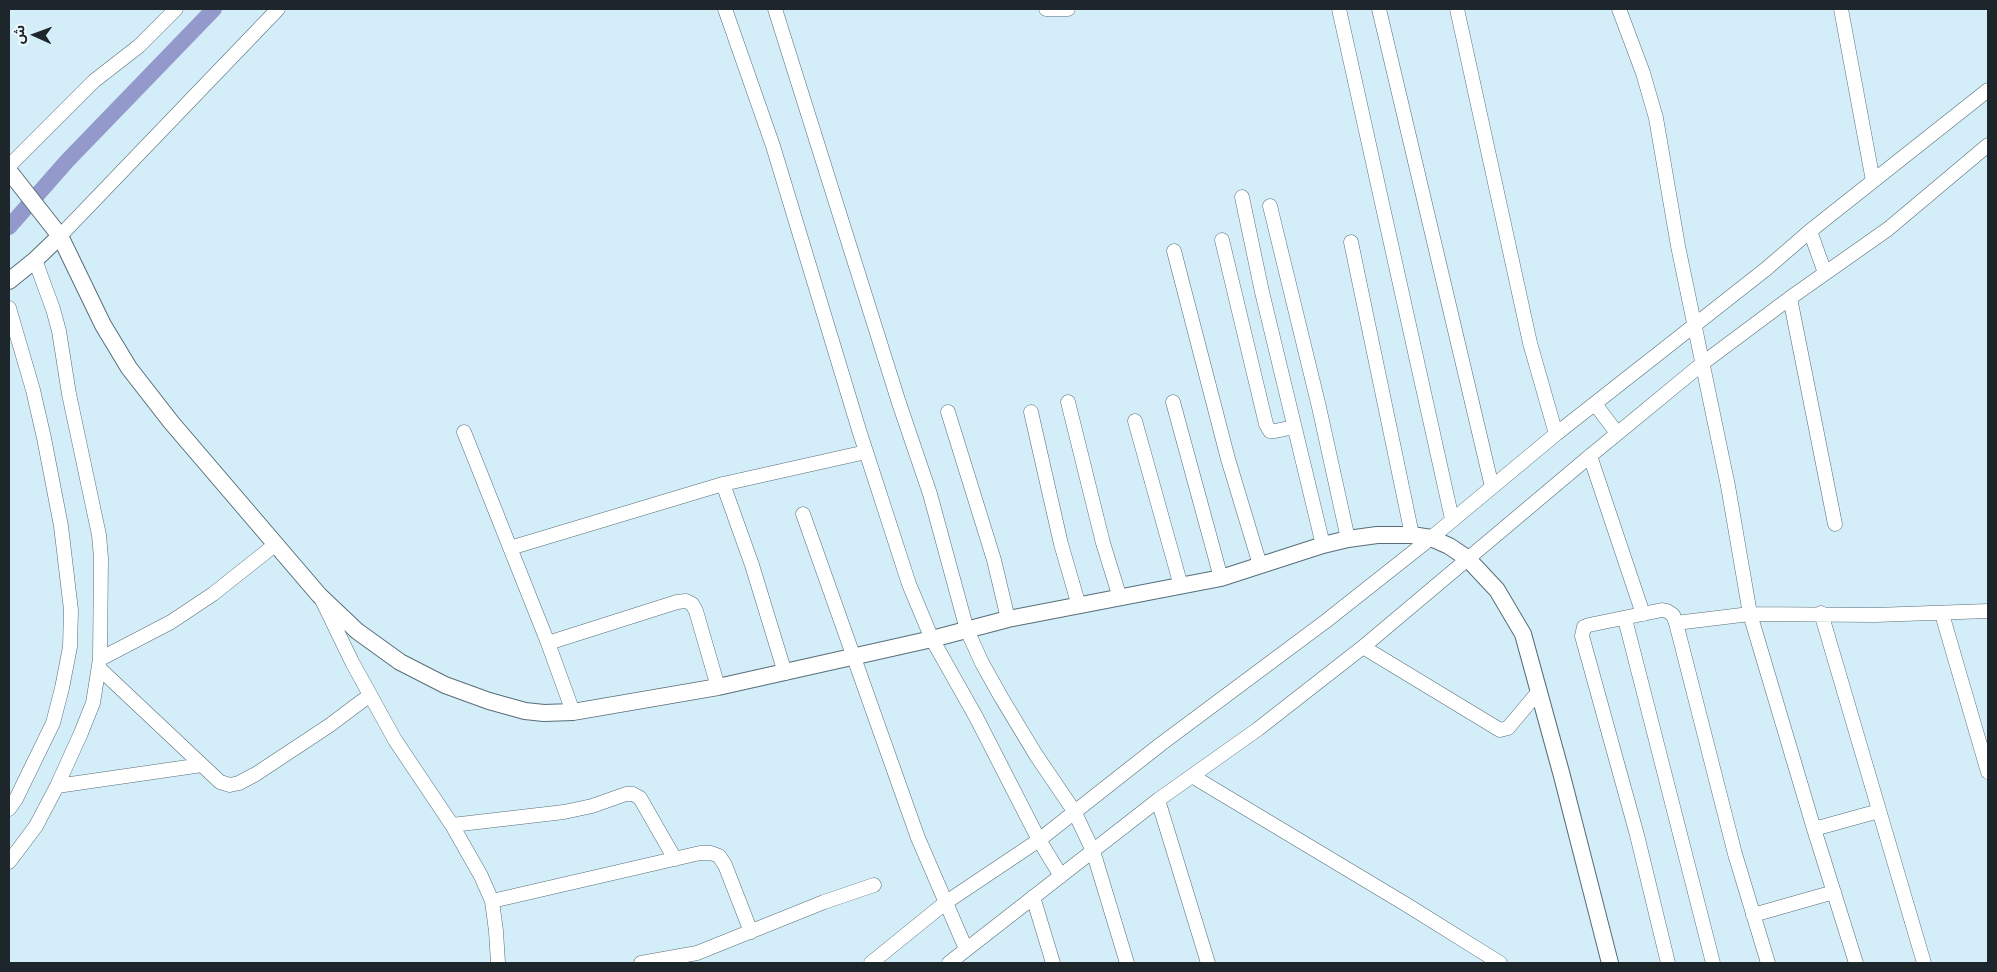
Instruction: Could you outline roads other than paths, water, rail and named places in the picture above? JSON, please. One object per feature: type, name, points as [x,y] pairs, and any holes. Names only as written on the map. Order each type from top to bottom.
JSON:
[{"type":"street","points":[[176,9],[139,46],[94,82],[11,172],[60,236],[103,325],[129,368],[171,422],[320,595],[357,631],[400,662],[445,685],[489,701],[525,711],[544,713],[573,712],[718,687],[932,639],[1008,619],[1220,578],[1323,545],[1348,539],[1377,535],[1412,535],[1431,538],[1449,546],[1467,558],[1498,590],[1512,612],[1522,634],[1539,691],[1610,963]]},
{"type":"street","points":[[9,281],[60,236],[278,9]]},
{"type":"street","points":[[725,9],[773,146],[866,452],[909,584],[932,639],[976,716],[1039,840],[1061,876]]},
{"type":"street","points":[[775,9],[899,403],[930,494],[968,630],[982,664],[1017,726],[1074,811],[1093,851],[1127,963]]},
{"type":"street","points":[[1046,9],[1068,9]]},
{"type":"street","points":[[1339,9],[1452,519]]},
{"type":"street","points":[[1379,9],[1492,487]]},
{"type":"street","points":[[1456,9],[1530,343],[1556,434]]},
{"type":"street","points":[[1619,9],[1643,74],[1656,118],[1694,325],[1704,363],[1750,614],[1856,963]]},
{"type":"street","points":[[1841,9],[1873,181]]},
{"type":"street","points":[[871,963],[945,903],[1039,840],[1160,744],[1266,668],[1431,538],[1556,434],[1988,90]]},
{"type":"street","points":[[949,963],[1158,800],[1258,729],[1363,647],[1467,558],[1704,363],[1790,298],[1888,229],[1988,145]]},
{"type":"street","points":[[1242,197],[1262,292],[1323,545]]},
{"type":"street","points":[[1270,206],[1319,407],[1348,539]]},
{"type":"street","points":[[1810,231],[1825,273]]},
{"type":"street","points":[[1222,240],[1266,424],[1270,431],[1294,428]]},
{"type":"street","points":[[1351,242],[1412,535]]},
{"type":"street","points":[[1174,251],[1228,459],[1260,565]]},
{"type":"street","points":[[9,862],[36,826],[58,786],[87,718],[100,664],[101,558],[99,535],[69,394],[59,331],[35,260]]},
{"type":"street","points":[[1790,298],[1835,524]]},
{"type":"street","points":[[9,308],[44,438],[61,526],[72,610],[70,647],[53,723],[16,799],[9,809]]},
{"type":"street","points":[[1068,402],[1103,543],[1120,598]]},
{"type":"street","points":[[1173,402],[1220,578]]},
{"type":"street","points":[[1595,404],[1617,434]]},
{"type":"street","points":[[948,412],[994,560],[1008,619]]},
{"type":"street","points":[[1031,412],[1061,544],[1079,606]]},
{"type":"street","points":[[1135,421],[1181,586]]},
{"type":"street","points":[[464,432],[548,643],[573,712]]},
{"type":"street","points":[[510,548],[723,484],[866,452]]},
{"type":"street","points":[[1590,456],[1643,614]]},
{"type":"street","points":[[723,484],[752,565],[785,673]]},
{"type":"street","points":[[803,514],[852,657],[918,838],[966,950]]},
{"type":"street","points":[[100,664],[171,622],[213,594],[276,544]]},
{"type":"street","points":[[320,595],[370,695],[395,740],[452,825],[481,876],[492,901],[498,963]]},
{"type":"street","points":[[548,643],[677,602],[686,601],[692,604],[696,611],[718,687]]},
{"type":"street","points":[[1668,963],[1637,835],[1582,636],[1584,627],[1643,614],[1667,611],[1673,615],[1676,624],[1736,854],[1768,963]]},
{"type":"street","points":[[1676,624],[1750,614],[1942,614],[1988,611]]},
{"type":"street","points":[[1821,613],[1924,963]]},
{"type":"street","points":[[1942,614],[1988,772]]},
{"type":"street","points":[[1625,619],[1712,963]]},
{"type":"street","points":[[1363,647],[1500,730],[1508,728],[1539,691]]},
{"type":"street","points":[[100,664],[220,782],[230,784],[239,783],[330,725],[370,695]]},
{"type":"street","points":[[58,786],[202,765]]},
{"type":"street","points":[[1192,776],[1500,963]]},
{"type":"street","points":[[452,825],[564,812],[592,806],[626,794],[633,794],[640,798],[675,859]]},
{"type":"street","points":[[1158,800],[1208,963]]},
{"type":"street","points":[[1814,829],[1879,811]]},
{"type":"street","points":[[492,901],[700,853],[711,853],[719,856],[725,864],[751,932]]},
{"type":"street","points":[[641,963],[697,953],[874,885]]},
{"type":"street","points":[[1753,915],[1834,892]]},
{"type":"street","points":[[1033,898],[1053,963]]},
{"type":"waterway","points":[[9,227],[67,161],[214,9]]}]
